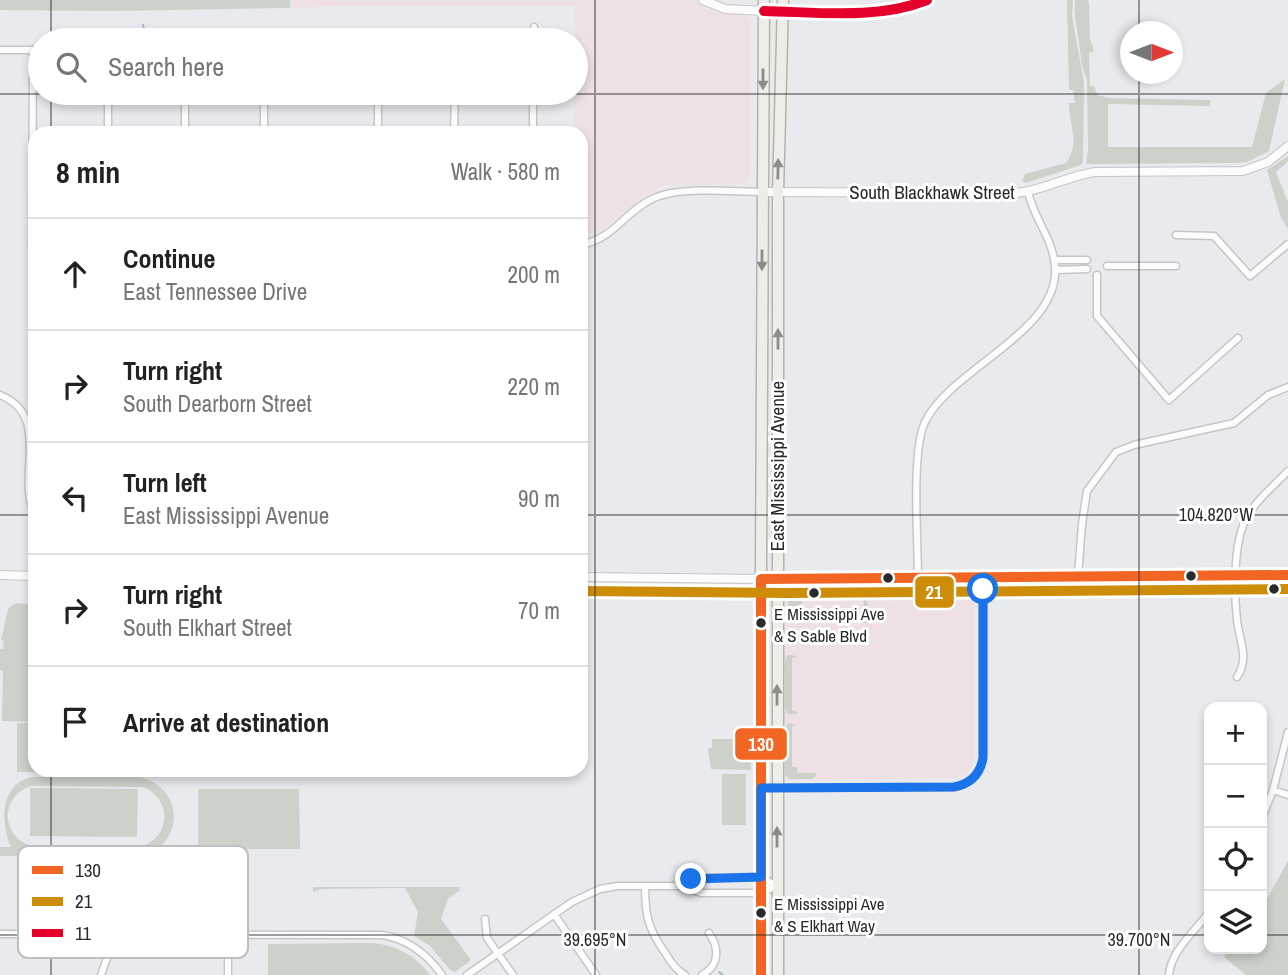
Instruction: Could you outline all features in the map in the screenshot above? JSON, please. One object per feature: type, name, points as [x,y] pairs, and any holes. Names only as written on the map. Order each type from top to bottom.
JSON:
[{"type":"main road","points":[[764,6],[890,10],[911,8],[927,0]]},
{"type":"main road","name":"East Mississippi Avenue","points":[[761,975],[764,6]]},
{"type":"main road","name":"East Mississippi Avenue","points":[[778,975],[778,192],[783,6]]},
{"type":"main road","points":[[761,579],[1288,575]]},
{"type":"street","points":[[703,0],[725,9],[764,6]]},
{"type":"street","points":[[0,50],[28,50]]},
{"type":"street","points":[[35,126],[36,105]]},
{"type":"street","points":[[108,105],[108,126]]},
{"type":"street","points":[[185,105],[185,126]]},
{"type":"street","points":[[262,105],[263,126]]},
{"type":"street","points":[[378,105],[378,126]]},
{"type":"street","points":[[454,126],[455,105]]},
{"type":"street","points":[[533,105],[533,126]]},
{"type":"street","name":"South Blackhawk Street","points":[[588,243],[603,238],[645,203],[667,193],[1028,192],[1096,172],[1248,170],[1268,162],[1288,146]]},
{"type":"street","points":[[918,577],[918,450],[925,421],[939,402],[1040,313],[1049,296],[1056,270],[1051,243],[1034,213],[1028,192]]},
{"type":"street","points":[[1176,235],[1214,236],[1250,276],[1288,244]]},
{"type":"street","points":[[1054,260],[1087,260]]},
{"type":"street","points":[[1107,266],[1176,266]]},
{"type":"street","points":[[1056,270],[1087,269]]},
{"type":"street","points":[[1097,275],[1097,316],[1169,400],[1238,338]]},
{"type":"street","points":[[1078,576],[1087,491],[1116,452],[1134,445],[1234,423],[1268,395],[1288,387]]},
{"type":"street","points":[[0,395],[13,402],[28,425]]},
{"type":"street","points":[[1237,677],[1244,653],[1237,618],[1238,542],[1245,521],[1258,501],[1288,471]]},
{"type":"street","points":[[0,575],[28,576]]},
{"type":"street","points":[[588,577],[761,579]]},
{"type":"street","points":[[761,788],[954,787],[971,780],[979,771],[983,752],[983,577]]},
{"type":"street","points":[[1267,805],[1288,732]]},
{"type":"street","points":[[1273,790],[1288,795]]},
{"type":"street","points":[[681,886],[696,878],[761,877],[777,886]]},
{"type":"street","points":[[645,886],[646,916],[651,933],[676,969],[685,975]]},
{"type":"street","points":[[467,975],[579,897],[600,889],[681,886],[701,893],[761,893],[777,886]]},
{"type":"street","points":[[554,914],[596,975]]},
{"type":"street","points":[[1159,971],[1169,973],[1176,953],[1204,918]]},
{"type":"street","points":[[485,919],[486,936],[513,975]]},
{"type":"street","points":[[702,975],[712,968],[716,957],[716,946],[709,933]]},
{"type":"street","points":[[0,934],[18,934]]},
{"type":"street","points":[[248,934],[387,935],[417,949],[442,975]]},
{"type":"street","points":[[101,975],[107,958]]},
{"type":"shaded area","points":[[0,0],[290,0],[290,8],[0,10]]},
{"type":"shaded area","points":[[286,0],[695,0],[701,6],[718,13],[748,17],[751,20],[750,180],[742,184],[664,185],[643,196],[603,230],[588,234],[588,126],[574,126],[574,105],[588,105],[588,28],[575,28],[575,6],[286,8]]},
{"type":"shaded area","points":[[1067,0],[1073,0],[1072,16],[1084,82],[1083,162],[1081,165],[1026,183],[1022,181],[1025,174],[1066,163],[1073,148],[1069,103],[1075,103],[1073,90],[1069,90]]},
{"type":"shaded area","points":[[1075,0],[1088,0],[1089,3],[1090,39],[1094,51],[1089,53],[1090,86],[1094,86],[1098,95],[1108,98],[1210,100],[1210,106],[1108,104],[1108,147],[1252,147],[1266,93],[1285,79],[1269,151],[1247,162],[1236,163],[1086,164],[1087,81],[1082,65]]},
{"type":"shaded area","points":[[1288,156],[1288,161],[1276,172],[1288,202],[1288,229],[1281,218],[1267,170]]},
{"type":"shaded area","points":[[792,591],[972,592],[974,762],[967,773],[954,778],[789,780],[786,777],[786,596]]},
{"type":"shaded area","points":[[791,592],[858,593],[862,596],[867,602],[870,623],[862,623],[864,599],[859,595],[848,600],[802,600],[799,623],[788,623],[788,595]]},
{"type":"shaded area","points":[[16,603],[28,604],[28,722],[2,721],[3,671],[0,670],[0,649],[3,649],[4,641],[1,640],[8,609]]},
{"type":"shaded area","points":[[788,655],[798,656],[792,658],[792,711],[798,712],[796,714],[788,714],[785,709],[785,661]]},
{"type":"shaded area","points":[[17,723],[28,723],[28,772],[17,772]]},
{"type":"shaded area","points":[[789,723],[797,725],[792,726],[792,767],[797,767],[797,773],[816,773],[811,779],[789,779],[785,775],[785,728]]},
{"type":"shaded area","points":[[712,739],[751,739],[751,770],[711,769],[708,749],[712,747]]},
{"type":"shaded area","points":[[722,774],[746,774],[746,825],[722,825]]},
{"type":"shaded area","points":[[32,777],[138,777],[154,783],[165,792],[172,804],[174,817],[171,830],[159,846],[142,846],[157,836],[164,818],[160,800],[143,787],[31,786],[21,791],[9,806],[12,832],[28,845],[84,846],[18,846],[18,856],[0,856],[0,847],[11,847],[5,827],[5,805],[8,795],[21,781]]},
{"type":"shaded area","points":[[30,788],[138,789],[137,837],[30,836]]},
{"type":"shaded area","points":[[198,789],[299,789],[300,849],[198,846]]},
{"type":"shaded area","points":[[1288,861],[1288,975],[1246,975],[1224,957],[1227,954],[1267,954],[1267,899]]},
{"type":"shaded area","points":[[313,887],[459,887],[460,890],[448,899],[441,919],[471,960],[455,972],[450,970],[430,946],[414,936],[418,912],[405,888],[321,889],[313,892]]},
{"type":"shaded area","points":[[369,943],[404,952],[430,975],[268,975],[268,944]]},
{"type":"waterway","points":[[719,972],[723,975]]},
{"type":"transit line","name":"11","points":[[764,11],[867,13],[927,0]]},
{"type":"transit line","name":"130","points":[[761,975],[761,579],[1288,575]]},
{"type":"transit line","name":"21","points":[[588,591],[787,593],[1288,589]]},
{"type":"place","name":"E Mississippi Ave & S Sable Blvd","points":[[761,623]]},
{"type":"place","name":"E Mississippi Ave & S Elkhart Way","points":[[761,913]]},
{"type":"route","points":[[691,879],[761,877],[761,788],[954,787],[962,786],[973,779],[983,758],[983,589]]}]
